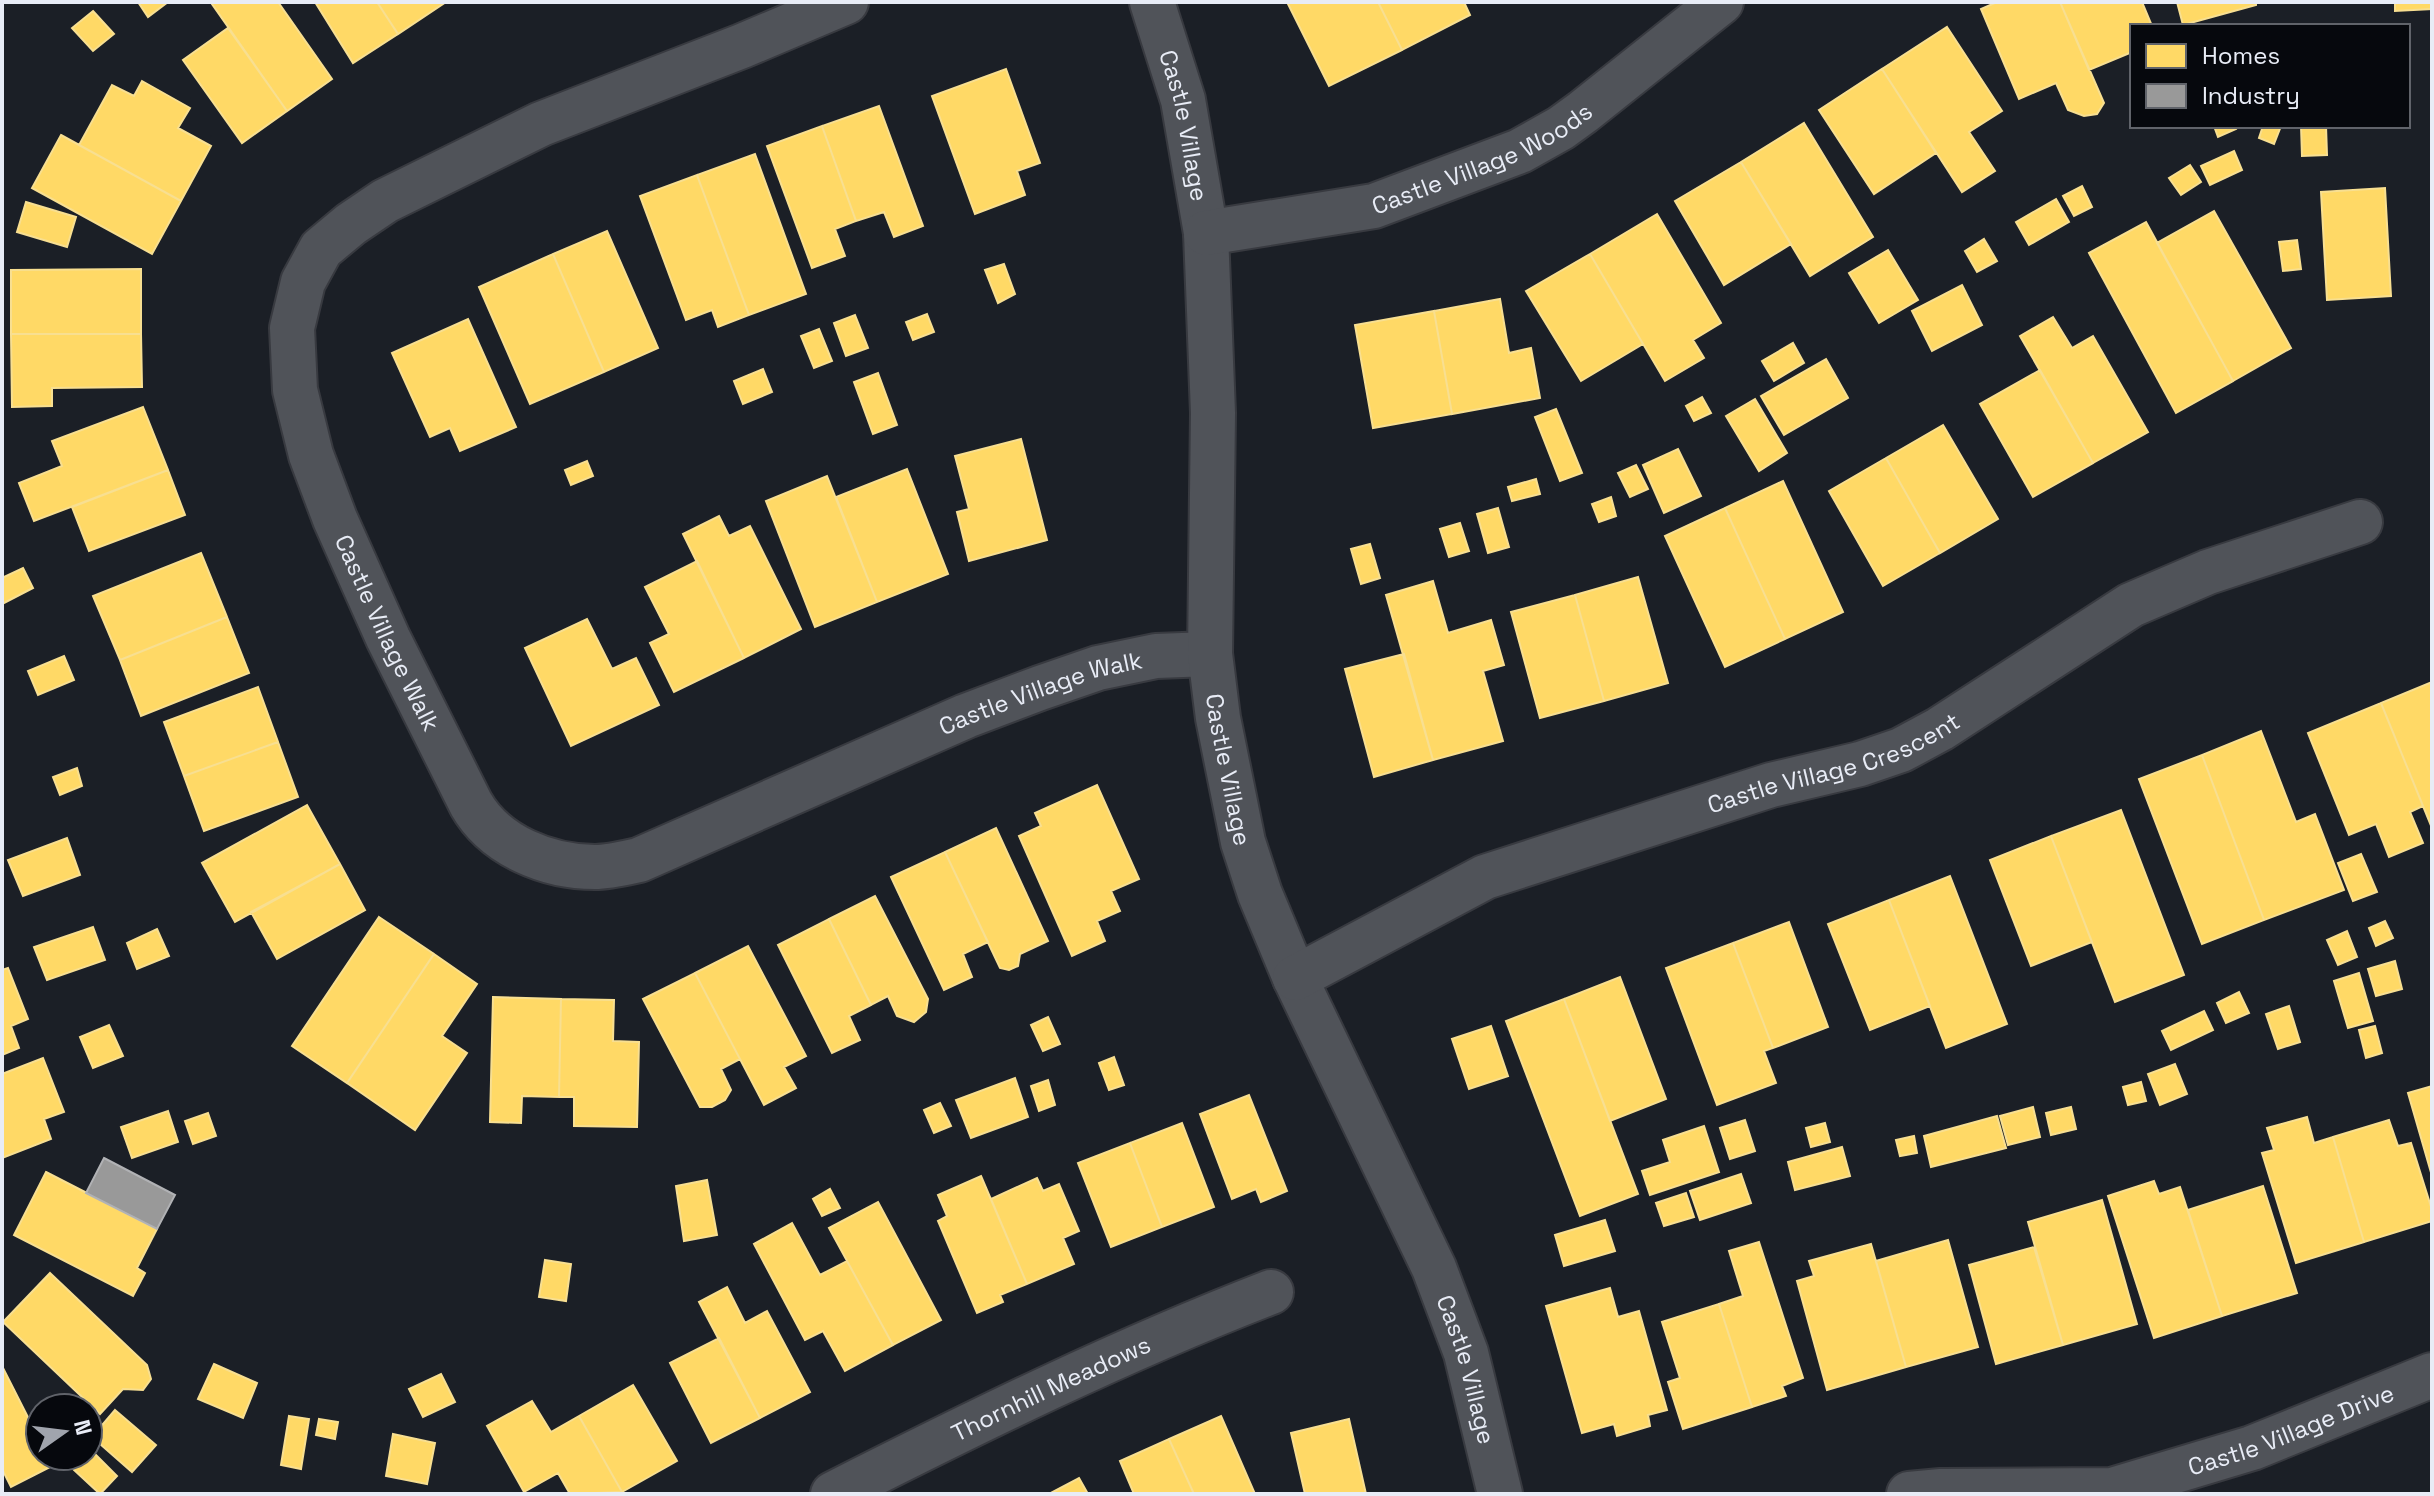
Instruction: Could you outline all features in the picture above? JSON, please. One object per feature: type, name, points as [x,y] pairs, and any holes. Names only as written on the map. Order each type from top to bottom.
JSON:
[{"type":"street","name":"Castle Village Walk","points":[[846,2],[541,124],[385,201],[321,249],[303,282],[292,328],[295,390],[311,455],[335,519],[388,638],[471,804],[479,818],[511,846],[549,862],[596,868],[639,860],[966,716],[1040,688],[1098,668],[1156,656],[1210,654]]},
{"type":"street","name":"Castle Village","points":[[1152,2],[1183,100],[1206,233],[1213,413],[1210,654],[1218,718],[1243,842],[1260,894],[1295,978],[1434,1268],[1466,1353],[1500,1494]]},
{"type":"street","name":"Castle Village Woods","points":[[1206,233],[1374,206],[1520,151],[1583,112],[1721,2]]},
{"type":"street","name":"Castle Village Crescent","points":[[1295,978],[1485,877],[1771,785],[1860,764],[1901,750],[1940,729],[2131,605],[2208,572],[2360,522]]},
{"type":"street","name":"Thornhill Meadows","points":[[833,1494],[1047,1388],[1180,1328],[1271,1292]]},
{"type":"street","name":"Castle Village Drive","points":[[1909,1494],[2112,1490],[2252,1448],[2432,1375]]},
{"type":"building: Homes","points":[[138,2],[168,2],[148,17]]},
{"type":"building: Homes","points":[[278,2],[332,79],[287,111],[212,4]]},
{"type":"building: Homes","points":[[315,2],[377,2],[398,34],[353,63]]},
{"type":"building: Homes","points":[[377,2],[446,2],[398,34]]},
{"type":"building: Homes","points":[[1287,2],[1378,2],[1402,50],[1329,86]]},
{"type":"building: Homes","points":[[1378,2],[1464,2],[1470,15],[1402,50]]},
{"type":"building: Homes","points":[[1997,2],[2060,2],[2104,103],[2097,114],[2084,116],[2068,110],[2056,83],[2019,99],[1981,9]]},
{"type":"building: Homes","points":[[2060,2],[2142,2],[2151,24],[2130,24],[2130,53],[2089,70]]},
{"type":"building: Homes","points":[[2177,2],[2256,2],[2256,5],[2183,24]]},
{"type":"building: Homes","points":[[2395,2],[2432,2],[2432,9],[2395,11]]},
{"type":"building: Homes","points":[[93,11],[114,34],[93,51],[72,28]]},
{"type":"building: Homes","points":[[1947,27],[2002,111],[1969,132],[1995,171],[1962,192],[1882,69]]},
{"type":"building: Homes","points":[[228,28],[287,111],[242,143],[183,60]]},
{"type":"building: Homes","points":[[1006,69],[1040,163],[1017,171],[1025,195],[975,214],[932,96]]},
{"type":"building: Homes","points":[[1882,69],[1936,153],[1874,194],[1819,110]]},
{"type":"building: Homes","points":[[142,81],[190,108],[178,128],[211,146],[181,201],[79,145],[112,85],[134,96]]},
{"type":"building: Homes","points":[[879,106],[923,226],[894,237],[884,212],[856,221],[822,126]]},
{"type":"building: Homes","points":[[1804,123],[1873,237],[1810,276],[1741,162]]},
{"type":"building: Homes","points":[[822,126],[856,221],[835,229],[845,256],[812,268],[767,146]]},
{"type":"building: Homes","points":[[2215,128],[2236,128],[2236,129],[2218,137]]},
{"type":"building: Homes","points":[[2262,128],[2280,128],[2274,144],[2259,138]]},
{"type":"building: Homes","points":[[2301,128],[2326,128],[2327,155],[2302,156]]},
{"type":"building: Homes","points":[[61,135],[181,201],[152,254],[32,188]]},
{"type":"building: Homes","points":[[2234,151],[2242,170],[2210,185],[2201,166]]},
{"type":"building: Homes","points":[[755,154],[806,294],[749,315],[697,175]]},
{"type":"building: Homes","points":[[1741,162],[1791,244],[1724,285],[1675,201]]},
{"type":"building: Homes","points":[[2190,165],[2201,182],[2181,195],[2169,178]]},
{"type":"building: Homes","points":[[697,175],[749,315],[718,327],[712,310],[686,320],[640,196]]},
{"type":"building: Homes","points":[[2082,186],[2092,207],[2074,216],[2063,196]]},
{"type":"building: Homes","points":[[2385,188],[2391,296],[2327,300],[2321,192]]},
{"type":"building: Homes","points":[[2056,199],[2069,222],[2029,245],[2016,222]]},
{"type":"building: Homes","points":[[26,202],[76,217],[67,247],[17,232]]},
{"type":"building: Homes","points":[[2214,211],[2291,348],[2233,381],[2157,243]]},
{"type":"building: Homes","points":[[1657,214],[1721,323],[1693,340],[1704,358],[1665,381],[1590,254]]},
{"type":"building: Homes","points":[[2146,222],[2233,381],[2176,413],[2089,253]]},
{"type":"building: Homes","points":[[607,231],[658,348],[604,372],[553,254]]},
{"type":"building: Homes","points":[[1984,239],[1997,261],[1977,272],[1965,251]]},
{"type":"building: Homes","points":[[2297,240],[2301,269],[2283,271],[2279,242]]},
{"type":"building: Homes","points":[[1888,250],[1918,300],[1879,323],[1849,273]]},
{"type":"building: Homes","points":[[553,254],[604,372],[530,404],[479,287]]},
{"type":"building: Homes","points":[[1590,254],[1643,344],[1581,381],[1526,291]]},
{"type":"building: Homes","points":[[1004,264],[1015,294],[998,303],[985,270]]},
{"type":"building: Homes","points":[[141,269],[141,334],[11,334],[11,270]]},
{"type":"building: Homes","points":[[1962,285],[1982,325],[1932,351],[1912,311]]},
{"type":"building: Homes","points":[[1500,299],[1509,353],[1531,348],[1540,398],[1452,414],[1434,311]]},
{"type":"building: Homes","points":[[1434,311],[1452,414],[1373,428],[1355,325]]},
{"type":"building: Homes","points":[[927,314],[934,332],[913,340],[906,322]]},
{"type":"building: Homes","points":[[855,315],[868,348],[846,356],[834,323]]},
{"type":"building: Homes","points":[[2053,317],[2072,348],[2093,336],[2148,432],[2093,463],[2020,336]]},
{"type":"building: Homes","points":[[468,319],[516,427],[460,451],[450,428],[430,437],[392,353]]},
{"type":"building: Homes","points":[[819,329],[832,361],[814,368],[801,336]]},
{"type":"building: Homes","points":[[11,334],[141,334],[142,387],[52,388],[52,406],[12,407]]},
{"type":"building: Homes","points":[[1793,343],[1804,363],[1774,381],[1762,361]]},
{"type":"building: Homes","points":[[1826,359],[1848,398],[1784,435],[1761,396]]},
{"type":"building: Homes","points":[[763,369],[772,392],[743,404],[734,381]]},
{"type":"building: Homes","points":[[2040,370],[2093,463],[2033,497],[1980,404]]},
{"type":"building: Homes","points":[[878,373],[897,425],[873,434],[854,382]]},
{"type":"building: Homes","points":[[1702,397],[1711,413],[1694,421],[1686,406]]},
{"type":"building: Homes","points":[[1755,399],[1787,453],[1759,471],[1726,416]]},
{"type":"building: Homes","points":[[143,407],[168,470],[34,521],[19,483],[62,466],[52,441]]},
{"type":"building: Homes","points":[[1556,409],[1582,473],[1560,481],[1535,417]]},
{"type":"building: Homes","points":[[1943,425],[1998,519],[1940,553],[1886,458]]},
{"type":"building: Homes","points":[[1021,439],[1047,540],[969,561],[957,512],[969,509],[955,456]]},
{"type":"building: Homes","points":[[1678,449],[1701,496],[1664,513],[1643,465]]},
{"type":"building: Homes","points":[[1886,458],[1940,553],[1883,586],[1829,491]]},
{"type":"building: Homes","points":[[587,461],[593,476],[571,485],[565,470]]},
{"type":"building: Homes","points":[[1636,465],[1648,489],[1630,497],[1618,473]]},
{"type":"building: Homes","points":[[907,469],[948,574],[877,602],[836,497]]},
{"type":"building: Homes","points":[[168,470],[185,515],[89,551],[72,507]]},
{"type":"building: Homes","points":[[827,476],[877,602],[815,627],[766,501]]},
{"type":"building: Homes","points":[[1536,479],[1540,494],[1512,501],[1508,487]]},
{"type":"building: Homes","points":[[1783,481],[1843,612],[1785,639],[1725,508]]},
{"type":"building: Homes","points":[[1611,497],[1616,516],[1599,522],[1592,504]]},
{"type":"building: Homes","points":[[1498,508],[1509,547],[1488,553],[1477,514]]},
{"type":"building: Homes","points":[[1725,508],[1785,639],[1725,667],[1665,536]]},
{"type":"building: Homes","points":[[719,516],[729,536],[750,526],[801,629],[744,658],[683,534]]},
{"type":"building: Homes","points":[[1460,523],[1469,551],[1449,557],[1440,529]]},
{"type":"building: Homes","points":[[1370,544],[1380,578],[1361,584],[1351,549]]},
{"type":"building: Homes","points":[[201,553],[227,617],[120,660],[93,596]]},
{"type":"building: Homes","points":[[697,561],[744,658],[674,692],[650,643],[669,634],[645,587]]},
{"type":"building: Homes","points":[[23,568],[33,588],[2,604],[2,578]]},
{"type":"building: Homes","points":[[1638,577],[1668,683],[1604,701],[1575,595]]},
{"type":"building: Homes","points":[[1433,581],[1448,633],[1491,620],[1504,665],[1483,671],[1503,741],[1433,760],[1386,595]]},
{"type":"building: Homes","points":[[1575,595],[1604,701],[1540,718],[1511,612]]},
{"type":"building: Homes","points":[[227,617],[249,673],[141,716],[120,660]]},
{"type":"building: Homes","points":[[587,619],[612,669],[636,658],[659,705],[571,746],[525,648]]},
{"type":"building: Homes","points":[[1404,654],[1433,760],[1374,777],[1345,669]]},
{"type":"building: Homes","points":[[64,656],[74,680],[38,695],[28,671]]},
{"type":"building: Homes","points":[[2432,682],[2432,828],[2381,703]]},
{"type":"building: Homes","points":[[258,687],[278,742],[184,776],[164,722]]},
{"type":"building: Homes","points":[[2381,703],[2423,806],[2410,812],[2423,843],[2389,857],[2376,824],[2349,835],[2308,733]]},
{"type":"building: Homes","points":[[2261,731],[2296,822],[2315,814],[2344,890],[2264,920],[2202,755]]},
{"type":"building: Homes","points":[[278,742],[298,797],[204,831],[184,776]]},
{"type":"building: Homes","points":[[2202,755],[2264,920],[2202,944],[2139,779]]},
{"type":"building: Homes","points":[[77,768],[82,786],[60,795],[53,777]]},
{"type":"building: Homes","points":[[1097,785],[1139,879],[1111,891],[1120,911],[1097,921],[1105,941],[1072,956],[1019,836],[1041,826],[1035,813]]},
{"type":"building: Homes","points":[[307,805],[340,864],[235,922],[202,863]]},
{"type":"building: Homes","points":[[2121,810],[2184,975],[2115,1002],[2051,836]]},
{"type":"building: Homes","points":[[996,828],[1048,941],[1020,954],[1018,966],[1009,970],[1000,968],[945,852]]},
{"type":"building: Homes","points":[[2051,836],[2092,942],[2031,966],[1990,860]]},
{"type":"building: Homes","points":[[67,838],[80,875],[23,896],[8,860]]},
{"type":"building: Homes","points":[[945,852],[988,942],[963,954],[972,977],[944,990],[891,877]]},
{"type":"building: Homes","points":[[2361,854],[2377,892],[2353,901],[2338,863]]},
{"type":"building: Homes","points":[[340,864],[365,910],[277,959],[251,912]]},
{"type":"building: Homes","points":[[1950,876],[2007,1024],[1946,1048],[1889,900]]},
{"type":"building: Homes","points":[[875,896],[928,999],[926,1012],[914,1022],[897,1016],[888,996],[871,1005],[829,919]]},
{"type":"building: Homes","points":[[1889,900],[1930,1006],[1870,1030],[1828,924]]},
{"type":"building: Homes","points":[[379,917],[434,954],[347,1083],[292,1046]]},
{"type":"building: Homes","points":[[829,919],[871,1005],[849,1016],[860,1040],[832,1053],[778,945]]},
{"type":"building: Homes","points":[[2385,921],[2393,938],[2376,946],[2369,928]]},
{"type":"building: Homes","points":[[1789,922],[1828,1027],[1773,1048],[1733,943]]},
{"type":"building: Homes","points":[[93,927],[105,960],[47,980],[34,947]]},
{"type":"building: Homes","points":[[157,929],[169,956],[137,969],[127,943]]},
{"type":"building: Homes","points":[[2347,931],[2357,957],[2338,965],[2327,940]]},
{"type":"building: Homes","points":[[1733,943],[1773,1048],[1764,1051],[1776,1083],[1717,1105],[1666,968]]},
{"type":"building: Homes","points":[[748,946],[806,1056],[784,1067],[796,1088],[764,1105],[695,973]]},
{"type":"building: Homes","points":[[434,954],[477,984],[442,1036],[467,1053],[415,1130],[347,1083]]},
{"type":"building: Homes","points":[[2395,961],[2402,989],[2376,996],[2368,969]]},
{"type":"building: Homes","points":[[8,968],[28,1019],[11,1026],[19,1048],[2,1055],[2,970]]},
{"type":"building: Homes","points":[[695,973],[740,1059],[721,1069],[731,1090],[725,1100],[712,1107],[700,1107],[643,999]]},
{"type":"building: Homes","points":[[2359,973],[2373,1021],[2348,1028],[2334,981]]},
{"type":"building: Homes","points":[[1620,977],[1666,1099],[1610,1121],[1564,999]]},
{"type":"building: Homes","points":[[2239,992],[2249,1013],[2226,1023],[2217,1003]]},
{"type":"building: Homes","points":[[493,997],[561,999],[559,1097],[522,1096],[521,1123],[490,1122]]},
{"type":"building: Homes","points":[[561,999],[614,1000],[613,1041],[639,1042],[637,1127],[574,1126],[574,1097],[559,1097]]},
{"type":"building: Homes","points":[[1564,999],[1638,1194],[1580,1216],[1506,1021]]},
{"type":"building: Homes","points":[[2289,1006],[2300,1042],[2278,1049],[2266,1014]]},
{"type":"building: Homes","points":[[2204,1011],[2213,1030],[2171,1050],[2162,1031]]},
{"type":"building: Homes","points":[[1048,1017],[1060,1044],[1043,1051],[1031,1025]]},
{"type":"building: Homes","points":[[109,1025],[123,1056],[93,1068],[80,1037]]},
{"type":"building: Homes","points":[[1491,1026],[1508,1076],[1469,1089],[1452,1039]]},
{"type":"building: Homes","points":[[2375,1026],[2382,1053],[2366,1058],[2359,1030]]},
{"type":"building: Homes","points":[[1114,1057],[1124,1085],[1109,1090],[1099,1063]]},
{"type":"building: Homes","points":[[43,1058],[64,1112],[44,1119],[51,1139],[2,1158],[2,1074]]},
{"type":"building: Homes","points":[[2175,1064],[2187,1094],[2160,1105],[2148,1074]]},
{"type":"building: Homes","points":[[1015,1078],[1028,1117],[971,1138],[956,1100]]},
{"type":"building: Homes","points":[[1048,1080],[1055,1105],[1039,1111],[1031,1086]]},
{"type":"building: Homes","points":[[2141,1082],[2146,1101],[2128,1105],[2123,1087]]},
{"type":"building: Homes","points":[[2432,1086],[2432,1176],[2408,1093]]},
{"type":"building: Homes","points":[[1249,1095],[1287,1191],[1261,1202],[1256,1189],[1232,1199],[1200,1114]]},
{"type":"building: Homes","points":[[940,1103],[951,1126],[934,1133],[924,1110]]},
{"type":"building: Homes","points":[[2033,1107],[2040,1137],[2008,1145],[2000,1116]]},
{"type":"building: Homes","points":[[2071,1107],[2076,1129],[2051,1135],[2046,1113]]},
{"type":"building: Homes","points":[[168,1111],[178,1142],[132,1158],[121,1127]]},
{"type":"building: Homes","points":[[208,1113],[216,1136],[193,1144],[185,1121]]},
{"type":"building: Homes","points":[[1997,1116],[2006,1148],[1931,1167],[1924,1136]]},
{"type":"building: Homes","points":[[2307,1117],[2314,1143],[2333,1137],[2364,1242],[2296,1263],[2262,1153],[2274,1150],[2267,1128]]},
{"type":"building: Homes","points":[[1745,1120],[1755,1151],[1730,1159],[1720,1128]]},
{"type":"building: Homes","points":[[2389,1120],[2398,1146],[2411,1143],[2432,1210],[2432,1221],[2364,1242],[2333,1137]]},
{"type":"building: Homes","points":[[1182,1123],[1214,1207],[1162,1227],[1130,1143]]},
{"type":"building: Homes","points":[[1825,1123],[1830,1142],[1811,1147],[1806,1128]]},
{"type":"building: Homes","points":[[1704,1126],[1719,1172],[1650,1195],[1642,1171],[1670,1162],[1663,1140]]},
{"type":"building: Homes","points":[[1914,1136],[1917,1153],[1900,1156],[1896,1140]]},
{"type":"building: Homes","points":[[1130,1143],[1162,1227],[1111,1247],[1078,1163]]},
{"type":"building: Homes","points":[[1842,1147],[1850,1176],[1795,1190],[1788,1162]]},
{"type":"building: Homes","points":[[46,1172],[157,1229],[137,1268],[145,1273],[133,1296],[14,1235]]},
{"type":"building: Homes","points":[[1741,1174],[1751,1203],[1700,1220],[1690,1191]]},
{"type":"building: Homes","points":[[981,1176],[1027,1284],[1000,1295],[1003,1302],[977,1313],[938,1221],[947,1216],[938,1195]]},
{"type":"building: Homes","points":[[1037,1178],[1043,1191],[1059,1184],[1079,1231],[1063,1238],[1074,1264],[1027,1284],[991,1199]]},
{"type":"building: Homes","points":[[707,1180],[717,1235],[684,1241],[676,1186]]},
{"type":"building: Homes","points":[[2154,1181],[2159,1194],[2180,1187],[2222,1316],[2154,1338],[2108,1196]]},
{"type":"building: Homes","points":[[2263,1186],[2297,1293],[2222,1316],[2188,1210]]},
{"type":"building: Homes","points":[[830,1189],[840,1208],[822,1216],[813,1199]]},
{"type":"building: Homes","points":[[1686,1193],[1694,1217],[1664,1226],[1656,1203]]},
{"type":"building: Homes","points":[[2102,1200],[2137,1324],[2063,1345],[2028,1222]]},
{"type":"building: Homes","points":[[878,1202],[941,1320],[893,1345],[829,1228]]},
{"type":"building: Homes","points":[[1605,1220],[1615,1251],[1564,1266],[1555,1235]]},
{"type":"building: Homes","points":[[792,1223],[820,1275],[847,1261],[893,1345],[845,1371],[823,1331],[805,1340],[754,1244]]},
{"type":"building: Homes","points":[[1948,1240],[1978,1347],[1906,1367],[1876,1261]]},
{"type":"building: Homes","points":[[1759,1242],[1803,1378],[1782,1386],[1786,1396],[1752,1407],[1719,1304],[1743,1296],[1729,1251]]},
{"type":"building: Homes","points":[[1871,1244],[1906,1367],[1827,1390],[1797,1281],[1814,1276],[1809,1261]]},
{"type":"building: Homes","points":[[2034,1247],[2063,1345],[1996,1364],[1969,1265]]},
{"type":"building: Homes","points":[[545,1260],[571,1264],[566,1301],[539,1297]]},
{"type":"building: Homes","points":[[50,1273],[147,1365],[151,1379],[143,1390],[123,1389],[104,1410],[104,1392],[77,1392],[3,1322]]},
{"type":"building: Homes","points":[[727,1287],[745,1323],[767,1311],[810,1392],[760,1418],[699,1302]]},
{"type":"building: Homes","points":[[1610,1288],[1618,1317],[1639,1311],[1667,1410],[1648,1415],[1650,1426],[1617,1436],[1614,1424],[1582,1433],[1546,1306]]},
{"type":"building: Homes","points":[[1719,1304],[1752,1407],[1683,1429],[1668,1382],[1680,1378],[1662,1322]]},
{"type":"building: Homes","points":[[719,1338],[760,1418],[711,1443],[670,1363]]},
{"type":"building: Homes","points":[[214,1364],[257,1383],[243,1418],[198,1399]]},
{"type":"building: Homes","points":[[2,1366],[24,1409],[24,1472],[40,1472],[11,1487],[2,1469]]},
{"type":"building: Homes","points":[[441,1374],[455,1402],[423,1417],[409,1389]]},
{"type":"building: Homes","points":[[633,1385],[677,1461],[622,1492],[579,1416]]},
{"type":"building: Homes","points":[[532,1401],[551,1432],[579,1416],[622,1492],[570,1494],[558,1473],[524,1492],[487,1426]]},
{"type":"building: Homes","points":[[115,1410],[156,1445],[132,1472],[104,1448],[104,1423]]},
{"type":"building: Homes","points":[[289,1416],[309,1419],[301,1469],[281,1465]]},
{"type":"building: Homes","points":[[1221,1416],[1255,1494],[1194,1494],[1169,1439]]},
{"type":"building: Homes","points":[[319,1419],[338,1422],[335,1439],[316,1435]]},
{"type":"building: Homes","points":[[1349,1419],[1366,1494],[1305,1494],[1291,1433]]},
{"type":"building: Homes","points":[[393,1434],[435,1443],[427,1484],[386,1476]]},
{"type":"building: Homes","points":[[1169,1439],[1194,1494],[1134,1494],[1120,1461]]},
{"type":"building: Homes","points":[[104,1463],[117,1476],[100,1494],[76,1472],[104,1472]]},
{"type":"building: Homes","points":[[1079,1478],[1088,1494],[1049,1494]]},
{"type":"building: Industry","points":[[104,1158],[175,1195],[157,1229],[86,1193]]}]
